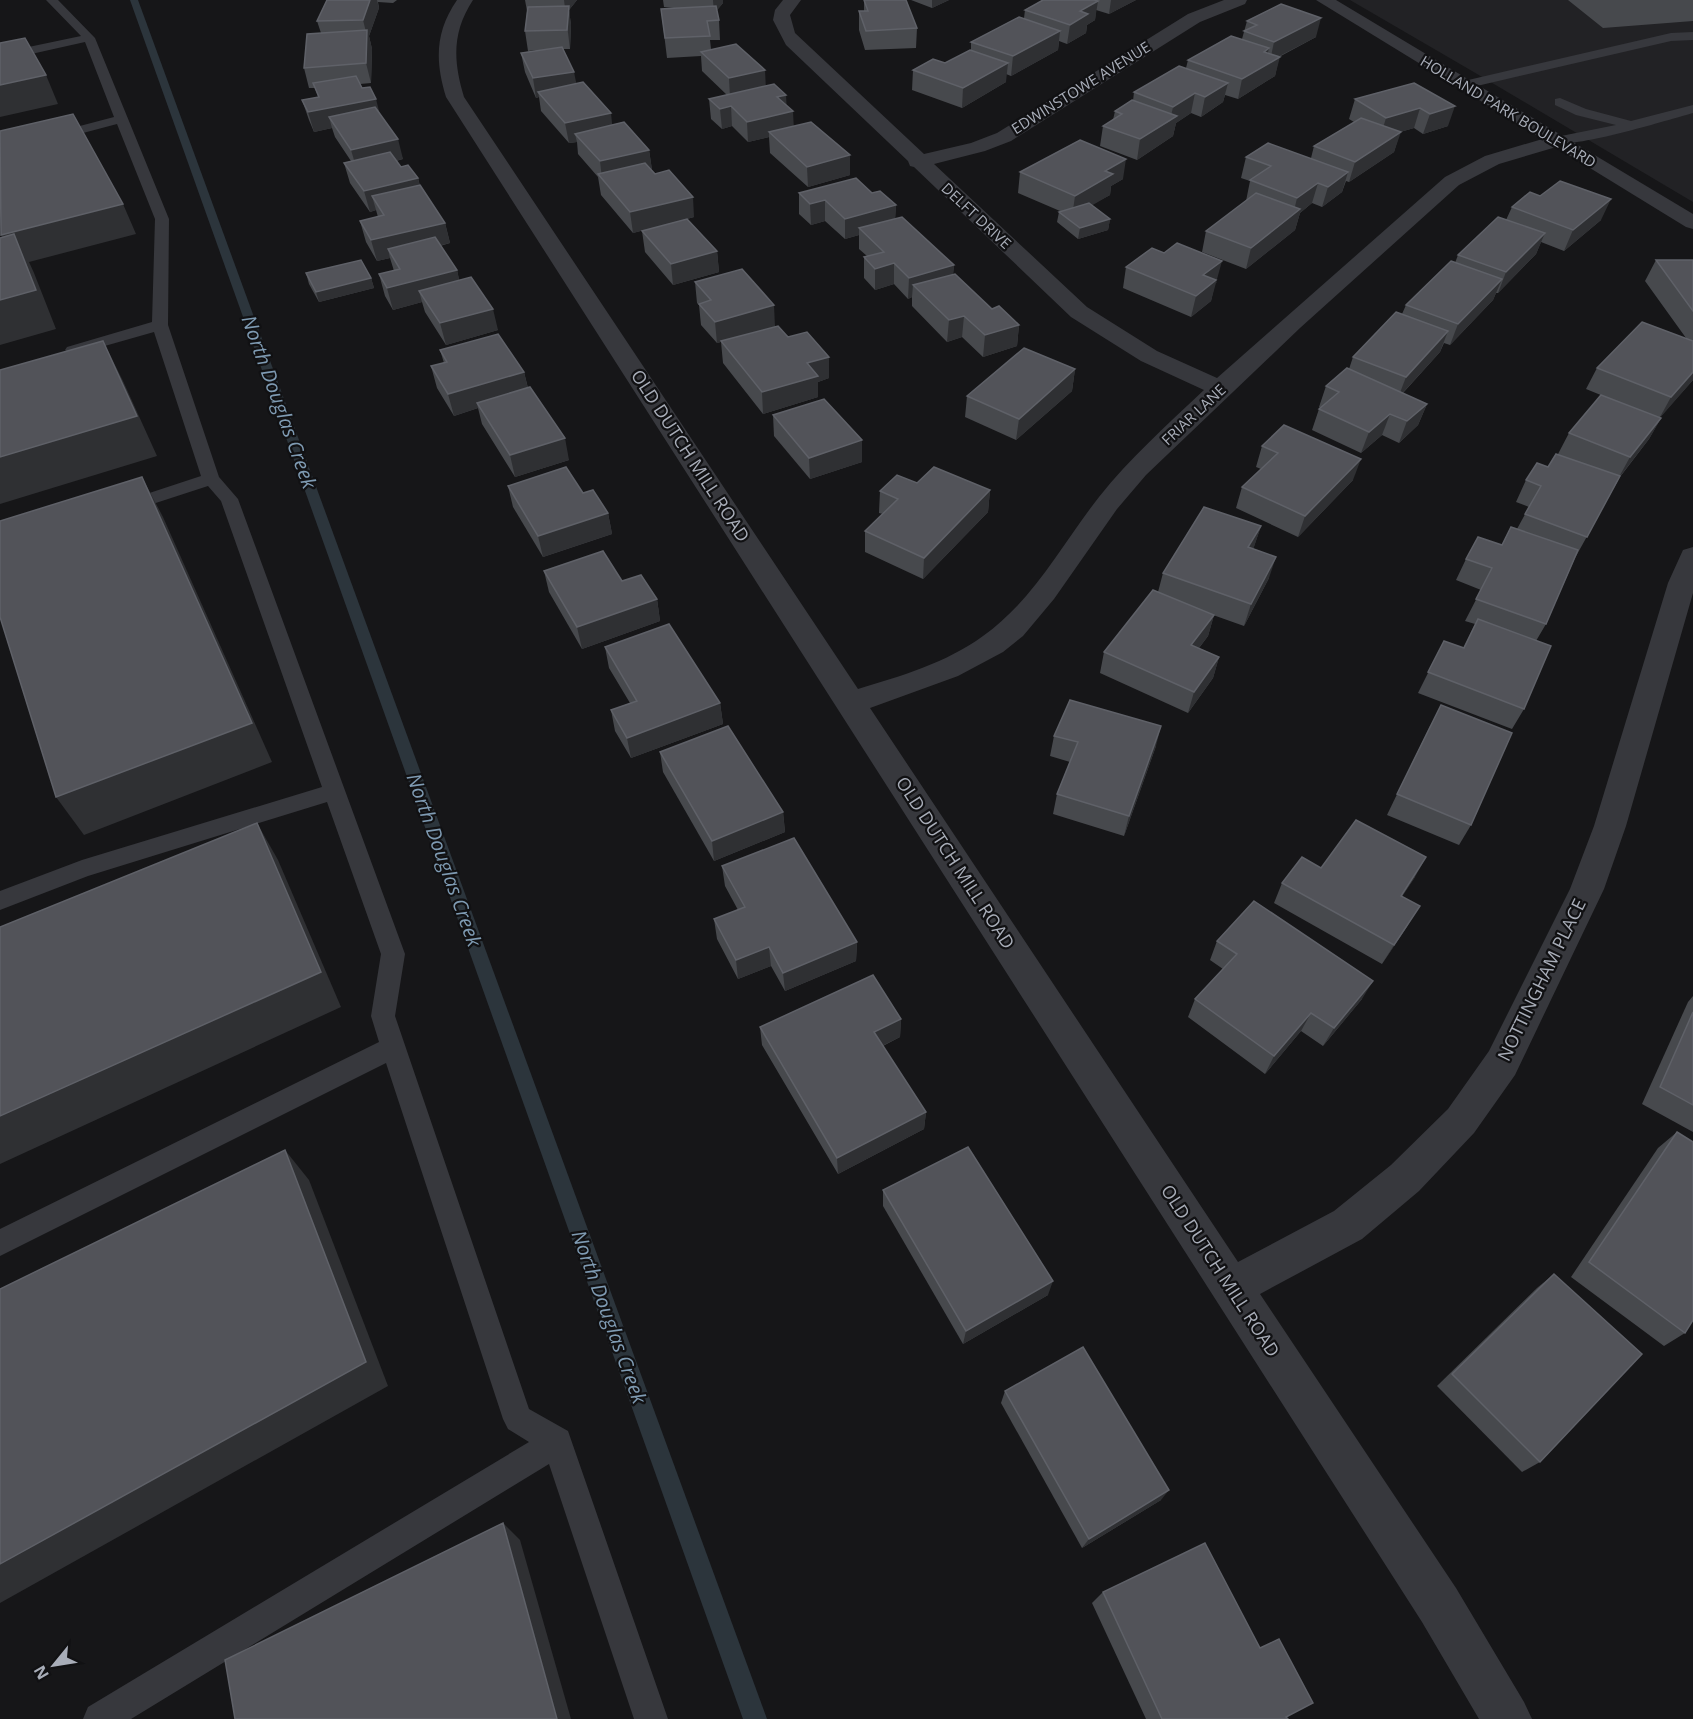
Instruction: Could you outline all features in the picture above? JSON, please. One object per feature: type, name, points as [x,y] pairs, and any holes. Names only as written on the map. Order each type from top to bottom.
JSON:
[{"type":"street","name":"OLD DUTCH MILL ROAD","points":[[465,0],[451,26],[444,57],[455,97],[1230,1288],[1439,1605],[1507,1719]]},
{"type":"street","name":"DELFT DRIVE","points":[[793,0],[786,4],[780,17],[781,28],[917,162],[1079,312],[1149,356],[1221,389]]},
{"type":"street","name":"EDWINSTOWE AVENUE","points":[[917,162],[978,147],[1004,137],[1194,18],[1239,0]]},
{"type":"street","name":"HOLLAND PARK BOULEVARD","points":[[1324,0],[1693,223]]},
{"type":"street","name":"FRIAR LANE","points":[[851,704],[948,670],[993,644],[1029,612],[1107,502],[1137,470],[1221,389],[1452,181],[1492,160],[1556,141]]},
{"type":"street","name":"NOTTINGHAM PLACE","points":[[1230,1288],[1348,1226],[1397,1185],[1461,1121],[1502,1063],[1587,889],[1610,826],[1682,584],[1693,556]]},
{"type":"lane","points":[[52,0],[90,38],[162,219],[160,324],[211,479],[229,499],[393,954],[383,1016],[518,1419],[557,1442],[651,1719]]},
{"type":"lane","points":[[1464,85],[1671,37],[1693,36]]},
{"type":"lane","points":[[0,57],[90,38]]},
{"type":"lane","points":[[1560,102],[1581,112],[1632,125]]},
{"type":"lane","points":[[1556,141],[1693,109]]},
{"type":"lane","points":[[0,151],[122,119]]},
{"type":"lane","points":[[57,354],[160,324]]},
{"type":"lane","points":[[100,516],[211,479]]},
{"type":"lane","points":[[0,901],[82,869],[334,792]]},
{"type":"lane","points":[[0,1243],[394,1047]]},
{"type":"lane","points":[[100,1719],[557,1442]]},
{"type":"shaded area","points":[[1350,0],[1693,0],[1693,202],[1472,71]]},
{"type":"building","points":[[327,0],[370,0],[363,20],[317,21]]},
{"type":"building","points":[[864,0],[906,0],[917,28],[866,31],[859,11],[868,11]]},
{"type":"building","points":[[1043,0],[1098,1],[1080,11],[1088,14],[1070,25],[1025,10]]},
{"type":"building","points":[[1281,4],[1321,18],[1274,42],[1244,31],[1257,25],[1247,21]]},
{"type":"building","points":[[569,6],[567,30],[525,31],[528,7]]},
{"type":"building","points":[[716,6],[719,20],[707,21],[710,36],[665,38],[661,9]]},
{"type":"building","points":[[1019,17],[1060,31],[1013,56],[971,42]]},
{"type":"building","points":[[367,30],[366,63],[304,68],[307,34]]},
{"type":"building","points":[[1231,36],[1269,48],[1264,52],[1280,57],[1242,79],[1188,60]]},
{"type":"building","points":[[25,38],[46,75],[0,85],[0,43]]},
{"type":"building","points":[[736,44],[765,70],[729,78],[701,52]]},
{"type":"building","points":[[562,47],[574,72],[533,78],[521,53]]},
{"type":"building","points":[[970,50],[1008,63],[963,88],[913,70],[933,59],[945,63]]},
{"type":"building","points":[[1179,66],[1228,83],[1205,97],[1195,93],[1173,107],[1134,92]]},
{"type":"building","points":[[356,76],[362,88],[370,87],[376,99],[308,112],[302,100],[319,97],[313,83]]},
{"type":"building","points":[[583,82],[611,113],[565,123],[538,92]]},
{"type":"building","points":[[1414,83],[1455,106],[1430,114],[1420,108],[1386,118],[1355,99]]},
{"type":"building","points":[[774,84],[786,95],[777,97],[793,111],[747,122],[731,106],[720,109],[709,99]]},
{"type":"building","points":[[1132,100],[1177,116],[1140,139],[1103,126],[1122,114],[1115,111]]},
{"type":"building","points":[[375,107],[398,139],[351,150],[329,117]]},
{"type":"building","points":[[73,114],[123,204],[1,235],[0,131]]},
{"type":"building","points":[[1361,118],[1401,132],[1355,162],[1314,146]]},
{"type":"building","points":[[624,122],[649,150],[600,161],[575,134]]},
{"type":"building","points":[[811,122],[850,155],[807,167],[769,132]]},
{"type":"building","points":[[1080,140],[1126,159],[1105,171],[1113,174],[1075,196],[1020,172]]},
{"type":"building","points":[[1268,143],[1348,172],[1328,187],[1318,183],[1297,198],[1250,180],[1271,166],[1246,157]]},
{"type":"building","points":[[390,152],[401,167],[408,165],[418,178],[364,191],[344,163]]},
{"type":"building","points":[[645,163],[655,174],[669,170],[693,197],[630,212],[598,174]]},
{"type":"building","points":[[856,178],[872,193],[880,191],[896,205],[845,219],[825,200],[810,204],[799,193]]},
{"type":"building","points":[[1560,181],[1611,199],[1573,230],[1512,207],[1530,192],[1540,196]]},
{"type":"building","points":[[420,185],[445,223],[371,240],[360,221],[384,215],[372,196]]},
{"type":"building","points":[[1256,193],[1300,209],[1251,248],[1206,231]]},
{"type":"building","points":[[1089,203],[1110,219],[1080,228],[1059,212]]},
{"type":"building","points":[[902,217],[954,265],[909,278],[894,263],[875,269],[864,257],[884,252],[859,228]]},
{"type":"building","points":[[1498,217],[1545,233],[1506,272],[1458,255]]},
{"type":"building","points":[[687,219],[717,251],[671,264],[642,231]]},
{"type":"building","points":[[14,234],[36,290],[0,300],[0,238]]},
{"type":"building","points":[[435,237],[457,270],[387,288],[379,274],[400,269],[388,249]]},
{"type":"building","points":[[1177,243],[1222,261],[1203,275],[1216,280],[1196,296],[1126,267],[1152,248],[1164,253]]},
{"type":"building","points":[[361,260],[371,278],[316,292],[306,273]]},
{"type":"building","points":[[1656,260],[1693,260],[1693,311]]},
{"type":"building","points":[[1451,261],[1502,279],[1458,324],[1406,305]]},
{"type":"building","points":[[742,269],[774,305],[715,322],[699,304],[711,300],[695,282]]},
{"type":"building","points":[[955,274],[992,309],[999,306],[1019,325],[985,335],[964,316],[949,320],[913,285]]},
{"type":"building","points":[[471,277],[493,309],[440,323],[419,291]]},
{"type":"building","points":[[1396,312],[1448,331],[1406,377],[1353,357]]},
{"type":"building","points":[[1642,322],[1693,341],[1693,372],[1671,397],[1597,368]]},
{"type":"building","points":[[778,326],[788,337],[807,332],[829,357],[807,363],[818,376],[762,392],[721,341]]},
{"type":"building","points":[[498,334],[524,372],[448,394],[431,366],[447,362],[440,350]]},
{"type":"building","points":[[103,341],[137,416],[0,457],[0,370]]},
{"type":"building","points":[[1024,348],[1075,369],[1019,419],[967,396]]},
{"type":"building","points":[[1347,368],[1427,404],[1407,421],[1390,414],[1369,432],[1319,409],[1339,392],[1326,386]]},
{"type":"building","points":[[530,387],[565,438],[510,455],[477,403]]},
{"type":"building","points":[[1601,395],[1661,418],[1630,457],[1569,433]]},
{"type":"building","points":[[824,399],[862,440],[809,458],[773,415]]},
{"type":"building","points":[[1284,425],[1361,459],[1305,516],[1242,487],[1278,453],[1262,446]]},
{"type":"building","points":[[1556,454],[1620,476],[1587,537],[1525,514],[1541,486],[1526,480],[1537,463],[1548,467]]},
{"type":"building","points":[[566,467],[583,493],[593,490],[608,513],[538,536],[508,486]]},
{"type":"building","points":[[934,467],[990,490],[924,558],[865,531],[898,499],[880,491],[897,475],[917,483]]},
{"type":"building","points":[[142,477],[252,723],[56,797],[0,617],[0,521]]},
{"type":"building","points":[[1204,507],[1261,526],[1248,547],[1276,557],[1251,604],[1163,573]]},
{"type":"building","points":[[1511,527],[1578,550],[1546,624],[1476,599],[1492,568],[1466,559],[1478,537],[1502,545]]},
{"type":"building","points":[[603,551],[622,581],[641,575],[657,599],[577,627],[544,571]]},
{"type":"building","points":[[1153,590],[1214,615],[1191,645],[1219,657],[1194,692],[1104,652]]},
{"type":"building","points":[[1478,619],[1551,646],[1524,709],[1428,672],[1444,641],[1464,648]]},
{"type":"building","points":[[669,624],[720,703],[627,738],[611,710],[637,701],[605,647]]},
{"type":"building","points":[[1070,700],[1161,726],[1129,816],[1057,794],[1078,742],[1054,736]]},
{"type":"building","points":[[1441,705],[1512,733],[1471,825],[1397,794]]},
{"type":"building","points":[[728,726],[783,812],[712,841],[660,752]]},
{"type":"building","points":[[1356,820],[1426,857],[1401,896],[1420,906],[1394,945],[1282,883],[1302,857],[1321,868]]},
{"type":"building","points":[[257,823],[321,972],[0,1116],[0,927]]},
{"type":"building","points":[[794,838],[857,942],[783,973],[769,947],[736,960],[714,919],[745,907],[722,866]]},
{"type":"building","points":[[1254,901],[1373,981],[1334,1028],[1311,1013],[1274,1056],[1195,999],[1237,954],[1217,941]]},
{"type":"building","points":[[873,975],[901,1019],[874,1032],[926,1112],[837,1158],[760,1027]]},
{"type":"building","points":[[1693,1012],[1693,1105],[1660,1087]]},
{"type":"building","points":[[1677,1132],[1693,1142],[1693,1320],[1685,1333],[1589,1262]]},
{"type":"building","points":[[968,1147],[1053,1281],[966,1331],[883,1190]]},
{"type":"building","points":[[285,1150],[366,1362],[0,1564],[0,1289]]},
{"type":"building","points":[[1554,1274],[1642,1354],[1540,1462],[1452,1374]]},
{"type":"building","points":[[1083,1347],[1169,1490],[1089,1539],[1005,1391]]},
{"type":"building","points":[[503,1523],[557,1719],[235,1719],[225,1660]]},
{"type":"building","points":[[1205,1543],[1260,1648],[1279,1639],[1313,1703],[1286,1717],[1288,1719],[1162,1719],[1103,1592]]},
{"type":"waterway","name":"North Douglas Creek","points":[[134,0],[755,1719]]}]
